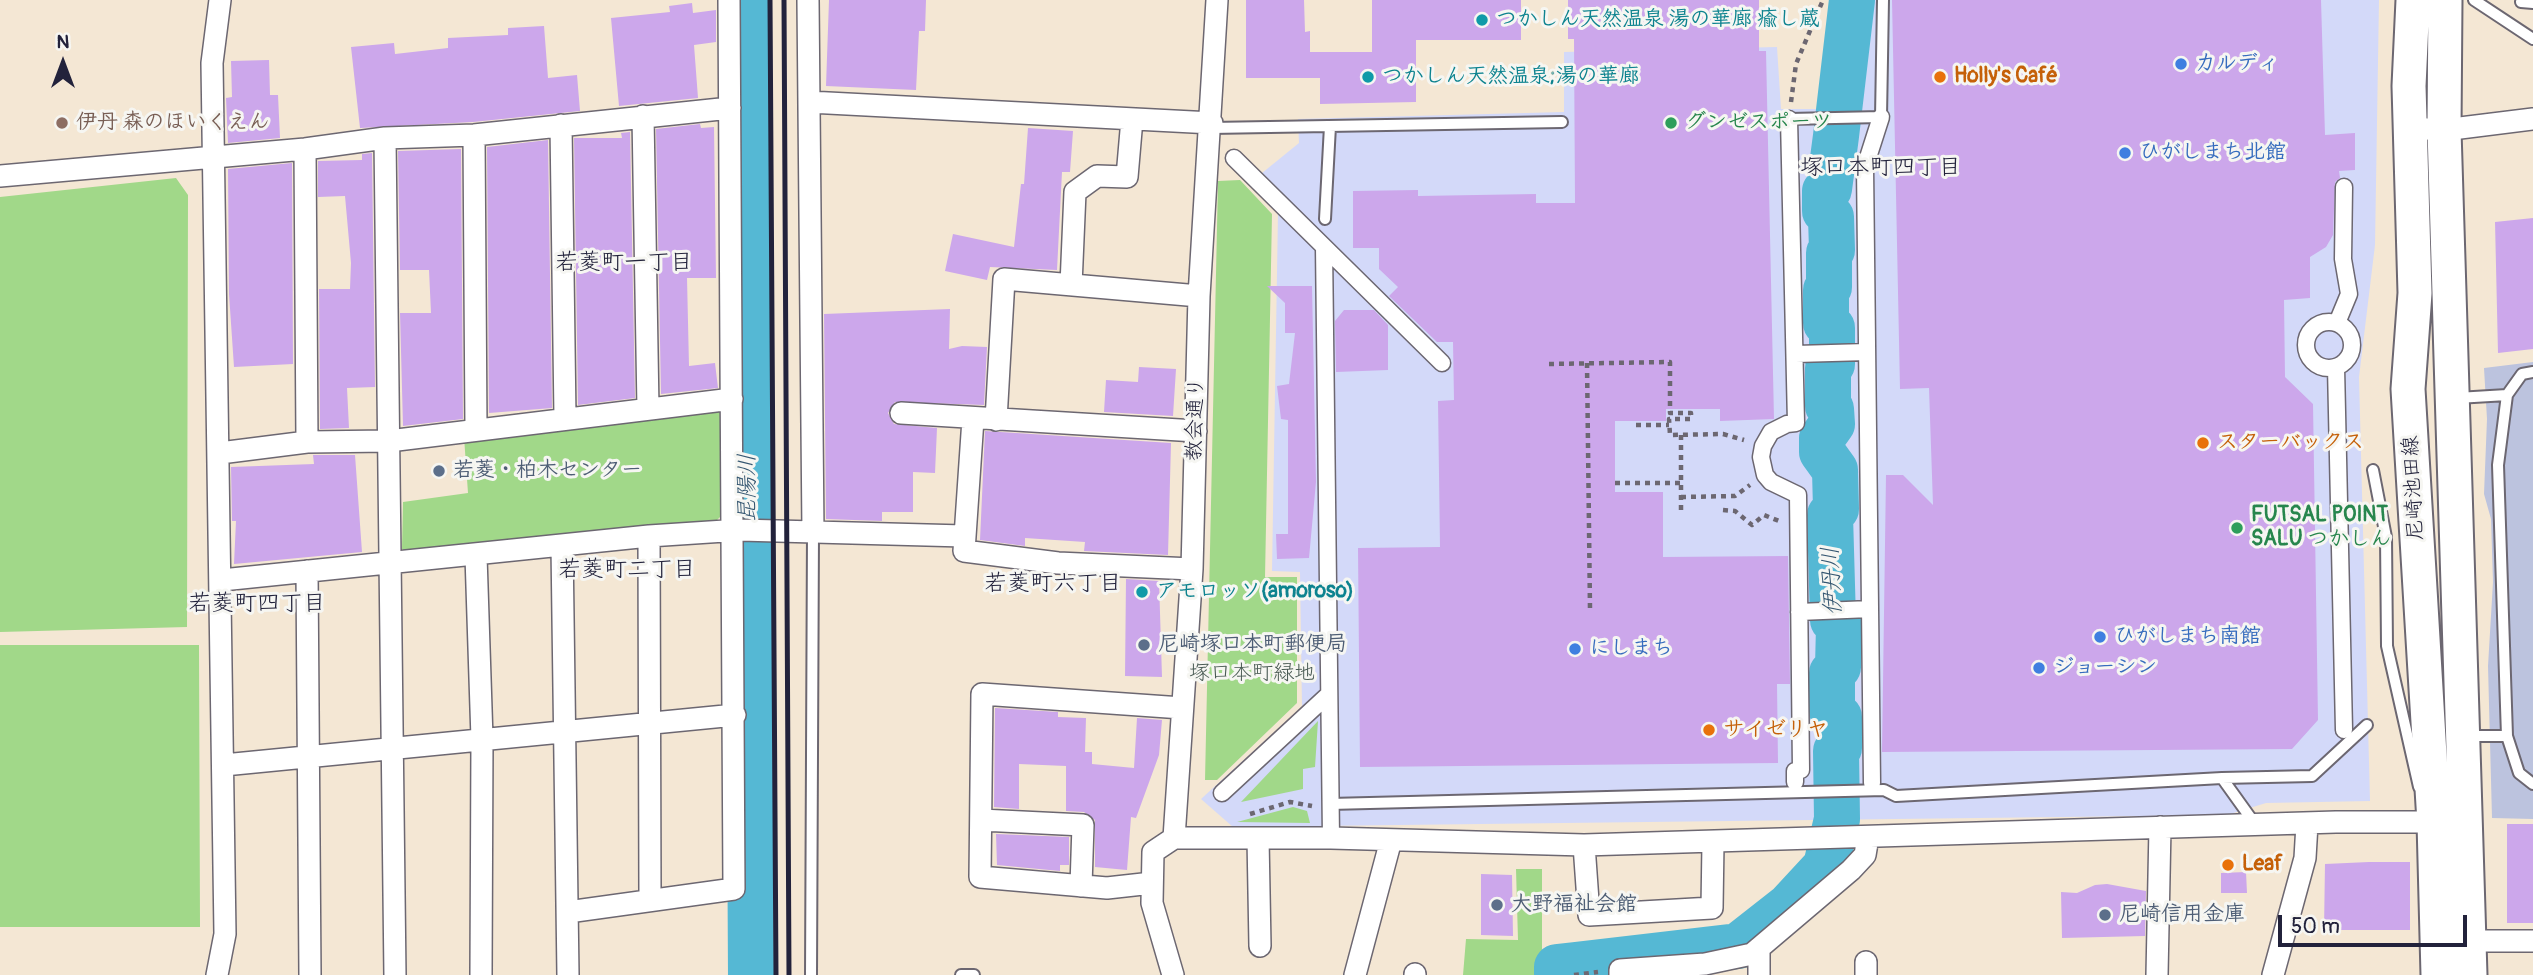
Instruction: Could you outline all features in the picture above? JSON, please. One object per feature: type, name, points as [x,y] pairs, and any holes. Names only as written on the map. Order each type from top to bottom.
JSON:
[{"type":"main road","name":"尼崎池田線","points":[[2413,0],[2410,128],[2415,293],[2408,389],[2450,822],[2454,941],[2470,975]]},
{"type":"main road","name":"尼崎池田線","points":[[2445,0],[2444,130],[2462,736],[2450,822]]},
{"type":"main road","name":"尼崎池田線","points":[[2438,975],[2454,941]]},
{"type":"street","points":[[217,975],[225,934],[216,155],[212,63],[220,0]]},
{"type":"street","points":[[568,912],[734,889],[735,715],[744,530],[732,399],[729,0]]},
{"type":"street","points":[[808,0],[813,532]]},
{"type":"street","name":"教会通り","points":[[1174,838],[1192,569],[1199,296],[1212,126],[1217,0]]},
{"type":"street","points":[[809,102],[1132,119],[1212,126]]},
{"type":"street","points":[[0,176],[305,149],[385,138],[474,135],[730,108]]},
{"type":"street","points":[[643,116],[648,409]]},
{"type":"street","points":[[1872,783],[1865,167],[1881,117]]},
{"type":"street","points":[[1071,285],[1075,192],[1097,176],[1127,177],[1132,119]]},
{"type":"street","points":[[2410,128],[2444,130],[2533,119]]},
{"type":"street","points":[[1790,120],[1796,423],[1778,427],[1767,437],[1761,457],[1765,475],[1776,487],[1798,495],[1801,770],[1795,771],[1795,782]]},
{"type":"street","points":[[561,125],[565,418]]},
{"type":"street","points":[[474,135],[476,430]]},
{"type":"street","points":[[385,138],[395,975]]},
{"type":"street","points":[[305,149],[307,442]]},
{"type":"street","points":[[1234,158],[1442,363]]},
{"type":"street","points":[[2337,323],[2349,294],[2343,259],[2344,187]]},
{"type":"street","points":[[1324,247],[1331,838]]},
{"type":"street","points":[[996,420],[1004,279],[1199,296]]},
{"type":"street","points":[[2337,323],[2347,331],[2352,348],[2348,359],[2336,367],[2321,367],[2308,355],[2306,343],[2315,326],[2337,323]]},
{"type":"street","points":[[1796,354],[1867,352]]},
{"type":"street","points":[[2336,367],[2344,730]]},
{"type":"street","points":[[220,453],[307,442],[389,441],[732,399]]},
{"type":"street","points":[[901,414],[1196,431]]},
{"type":"street","points":[[973,419],[964,551],[1058,563],[1192,569]]},
{"type":"street","points":[[222,580],[390,562],[476,556],[649,536],[744,530],[964,536]]},
{"type":"street","points":[[649,536],[650,900]]},
{"type":"street","points":[[562,546],[568,975]]},
{"type":"street","points":[[476,556],[482,739],[481,975]]},
{"type":"street","points":[[307,571],[310,975]]},
{"type":"street","points":[[1799,612],[1870,609]]},
{"type":"street","points":[[1152,883],[1107,888],[980,877],[982,694],[1182,708]]},
{"type":"street","points":[[1222,793],[1329,694]]},
{"type":"street","points":[[224,765],[735,715]]},
{"type":"street","points":[[981,820],[1083,825],[1081,886]]},
{"type":"street","points":[[1172,975],[1152,903],[1152,883],[1153,852],[1174,838],[1331,838],[1584,845],[2161,827],[2450,822]]},
{"type":"street","points":[[2273,975],[2305,858],[2306,824]]},
{"type":"street","points":[[2157,975],[2161,827]]},
{"type":"street","points":[[1620,975],[1619,970],[1706,970],[1752,954],[1852,870],[1865,855],[1861,837]]},
{"type":"street","points":[[1258,838],[1260,946]]},
{"type":"street","points":[[1355,975],[1391,840]]},
{"type":"street","points":[[1584,845],[1589,915],[1712,908],[1713,843]]},
{"type":"street","points":[[2454,941],[2533,941]]},
{"type":"street","points":[[1759,948],[1759,975]]},
{"type":"lane","points":[[1790,120],[1881,117],[1883,0]]},
{"type":"lane","points":[[2474,0],[2533,40]]},
{"type":"lane","points":[[1212,126],[1562,122]]},
{"type":"lane","points":[[1325,219],[1330,126]]},
{"type":"lane","points":[[2533,372],[2522,374],[2507,395],[2498,465],[2507,736],[2519,773],[2533,784]]},
{"type":"lane","points":[[2451,398],[2507,395]]},
{"type":"lane","points":[[2373,470],[2386,537],[2387,646],[2415,777],[2450,822]]},
{"type":"lane","points":[[811,975],[813,532]]},
{"type":"lane","points":[[1330,806],[1884,790],[1896,796],[2222,778],[2312,776],[2367,725]]},
{"type":"lane","points":[[2462,736],[2507,736]]},
{"type":"lane","points":[[2222,778],[2256,825]]},
{"type":"lane","points":[[961,975],[974,975]]},
{"type":"path","points":[[1790,120],[1796,64],[1823,0]]},
{"type":"path","points":[[1549,364],[1670,362],[1670,413],[1691,413],[1691,419],[1669,419],[1670,435],[1723,435]]},
{"type":"path","points":[[1587,363],[1591,483],[1590,609]]},
{"type":"path","points":[[1636,425],[1669,425]]},
{"type":"path","points":[[1681,435],[1681,511]]},
{"type":"path","points":[[1681,497],[1735,496],[1765,475]]},
{"type":"path","points":[[1615,483],[1681,483]]},
{"type":"path","points":[[1723,510],[1735,511],[1752,525],[1764,515],[1772,517],[1784,530],[1788,549],[1798,552]]},
{"type":"path","points":[[1245,816],[1290,802],[1330,806]]},
{"type":"shaded area","points":[[1863,0],[2379,0],[2375,245],[2359,377],[2370,801],[2266,803],[2227,815],[1233,827],[1201,799],[1302,707],[1300,572],[1272,571],[1278,213],[1251,182],[1299,143],[1298,119],[1564,112],[1564,52],[1777,47],[1781,109],[1858,109]]},
{"type":"shaded area","points":[[2533,362],[2533,819],[2492,818],[2488,666],[2493,582],[2491,519],[2484,494],[2487,419],[2484,368]]},
{"type":"green space","points":[[176,178],[188,195],[187,627],[0,632],[0,197]]},
{"type":"green space","name":"塚口本町緑地","points":[[1240,180],[1272,214],[1265,577],[1297,577],[1297,703],[1217,780],[1205,780],[1218,181]]},
{"type":"green space","points":[[719,408],[722,411],[724,513],[717,520],[406,551],[402,549],[403,502],[468,493],[464,437]]},
{"type":"green space","points":[[0,645],[199,645],[200,927],[0,927]]},
{"type":"green space","points":[[1318,721],[1315,767],[1303,769],[1303,789],[1241,802]]},
{"type":"green space","points":[[1293,807],[1307,811],[1310,823],[1237,822]]},
{"type":"green space","points":[[1516,869],[1542,869],[1542,975],[1463,975],[1466,939],[1518,940]]},
{"type":"building","points":[[829,0],[926,0],[925,31],[919,31],[916,90],[826,86]]},
{"type":"building","points":[[1246,0],[1304,0],[1305,32],[1310,31],[1310,52],[1372,52],[1372,0],[1521,0],[1521,40],[1416,40],[1416,102],[1320,104],[1320,78],[1246,78]]},
{"type":"building","points":[[1568,0],[1759,0],[1759,51],[1766,51],[1774,419],[1720,421],[1720,409],[1666,409],[1666,421],[1615,421],[1615,492],[1663,492],[1663,557],[1788,556],[1790,684],[1777,684],[1778,763],[1360,767],[1358,548],[1440,547],[1438,401],[1454,400],[1453,342],[1437,342],[1389,296],[1398,287],[1379,269],[1379,248],[1353,248],[1353,191],[1418,190],[1418,196],[1536,194],[1536,203],[1575,203],[1574,39],[1568,39]]},
{"type":"building","points":[[1892,0],[2321,0],[2325,135],[2355,133],[2355,170],[2339,171],[2340,178],[2335,182],[2333,235],[2326,247],[2310,257],[2310,298],[2284,300],[2285,377],[2313,404],[2318,720],[2292,749],[1882,752],[1886,475],[1903,475],[1933,505],[1929,388],[1900,389]]},
{"type":"building","points":[[692,3],[693,13],[716,10],[716,42],[694,45],[698,98],[619,106],[611,18],[670,12],[669,6]]},
{"type":"building","points":[[544,26],[548,78],[577,75],[580,111],[473,122],[360,128],[351,47],[394,43],[395,54],[448,48],[448,38],[508,35],[508,28]]},
{"type":"building","points":[[269,60],[270,95],[278,95],[280,138],[228,143],[226,98],[232,97],[231,61]]},
{"type":"building","points":[[700,124],[701,128],[714,127],[716,278],[687,278],[689,366],[715,363],[718,388],[661,394],[656,129]]},
{"type":"building","points":[[1028,128],[1073,131],[1070,172],[1062,172],[1057,270],[990,267],[987,280],[945,271],[953,234],[1014,247],[1021,184],[1024,184]]},
{"type":"building","points":[[630,132],[635,398],[578,405],[574,138],[622,138],[621,133]]},
{"type":"building","points":[[548,140],[552,408],[489,413],[487,147]]},
{"type":"building","points":[[461,149],[463,419],[403,426],[400,313],[431,313],[429,270],[400,270],[398,151]]},
{"type":"building","points":[[372,153],[375,387],[347,388],[349,428],[320,429],[319,289],[350,289],[351,263],[345,196],[318,197],[318,161],[362,160],[362,154]]},
{"type":"building","points":[[292,163],[293,364],[234,367],[229,294],[228,169]]},
{"type":"building","points":[[2533,218],[2533,349],[2498,353],[2495,222]]},
{"type":"building","points":[[1267,286],[1312,286],[1316,482],[1309,558],[1277,559],[1276,534],[1288,534],[1288,420],[1281,419],[1277,386],[1289,384],[1295,333],[1285,333],[1285,303]]},
{"type":"building","points":[[950,309],[949,349],[962,346],[987,347],[984,405],[895,402],[888,413],[894,424],[937,428],[935,473],[913,472],[913,512],[882,512],[882,521],[826,519],[824,314]]},
{"type":"building","points":[[1344,310],[1374,310],[1388,325],[1388,370],[1336,372],[1335,321]]},
{"type":"building","points":[[1139,367],[1176,369],[1173,416],[1104,412],[1106,380],[1138,382]]},
{"type":"building","points":[[985,431],[1171,443],[1168,555],[1084,551],[1085,542],[1025,538],[1025,546],[980,540]]},
{"type":"building","points":[[313,455],[355,455],[362,552],[234,564],[236,521],[232,521],[231,467],[314,464]]},
{"type":"building","points":[[1126,579],[1159,581],[1162,677],[1125,676]]},
{"type":"building","points":[[995,708],[1058,712],[1058,717],[1086,718],[1085,752],[1092,752],[1092,764],[1134,768],[1137,718],[1162,720],[1159,755],[1136,818],[1131,817],[1127,870],[1095,867],[1095,820],[1084,812],[1066,811],[1066,766],[1019,764],[1019,809],[994,807]]},
{"type":"building","points":[[2507,824],[2533,824],[2533,923],[2507,923]]},
{"type":"building","points":[[996,834],[1069,837],[1069,865],[1060,865],[1060,871],[997,865]]},
{"type":"building","points":[[2410,862],[2410,930],[2324,930],[2325,864]]},
{"type":"building","points":[[2246,872],[2247,893],[2221,893],[2221,873]]},
{"type":"building","name":"大野福祉会館","points":[[1481,874],[1512,875],[1513,936],[1481,935]]},
{"type":"building","name":"尼崎信用金庫","points":[[2107,884],[2146,891],[2145,936],[2062,938],[2061,892],[2077,893],[2095,885]]},
{"type":"waterway","name":"昆陽川","points":[[746,0],[751,975]]},
{"type":"waterway","name":"伊丹川","points":[[1557,975],[1557,967],[1738,946],[1789,906],[1826,866],[1837,819],[1836,751],[1839,748],[1839,717],[1832,711],[1832,673],[1838,667],[1839,626],[1833,620],[1830,515],[1836,509],[1835,470],[1822,452],[1822,438],[1832,424],[1831,409],[1828,406],[1832,328],[1826,323],[1829,253],[1832,250],[1831,217],[1825,211],[1825,191],[1829,189],[1852,0]]},
{"type":"railway","points":[[770,0],[776,975]]},
{"type":"railway","points":[[784,0],[789,975]]},
{"type":"place","name":"つかしん天然温泉 湯の華廊 瘉し蔵","points":[[1482,20]]},
{"type":"place","name":"カルディ","points":[[2181,64]]},
{"type":"place","name":"つかしん天然温泉;湯の華廊","points":[[1368,77]]},
{"type":"place","name":"Holly's Café","points":[[1940,77]]},
{"type":"place","name":"伊丹 森のほいくえん","points":[[62,123]]},
{"type":"place","name":"グンゼスポーツ","points":[[1671,123]]},
{"type":"place","name":"ひがしまち北館","points":[[2125,153]]},
{"type":"place","name":"スターバックス","points":[[2203,443]]},
{"type":"place","name":"若菱・柏木センター","points":[[439,471]]},
{"type":"place","name":"FUTSAL POINT SALU つかしん","points":[[2237,528]]},
{"type":"place","name":"アモロッソ(amoroso)","points":[[1142,592]]},
{"type":"place","name":"ひがしまち南館","points":[[2100,637]]},
{"type":"place","name":"尼崎塚口本町郵便局","points":[[1144,645]]},
{"type":"place","name":"にしまち","points":[[1575,649]]},
{"type":"place","name":"ジョーシン","points":[[2039,668]]},
{"type":"place","name":"サイゼリヤ","points":[[1709,730]]},
{"type":"place","name":"Leaf","points":[[2228,865]]},
{"type":"place","name":"大野福祉会館","points":[[1497,905]]},
{"type":"place","name":"尼崎信用金庫","points":[[2105,915]]},
{"type":"district","name":"塚口本町四丁目","points":[[1881,168]]},
{"type":"district","name":"若菱町一丁目","points":[[624,263]]},
{"type":"district","name":"若菱町二丁目","points":[[627,570]]},
{"type":"district","name":"若菱町六丁目","points":[[1053,584]]},
{"type":"district","name":"若菱町四丁目","points":[[257,604]]}]
